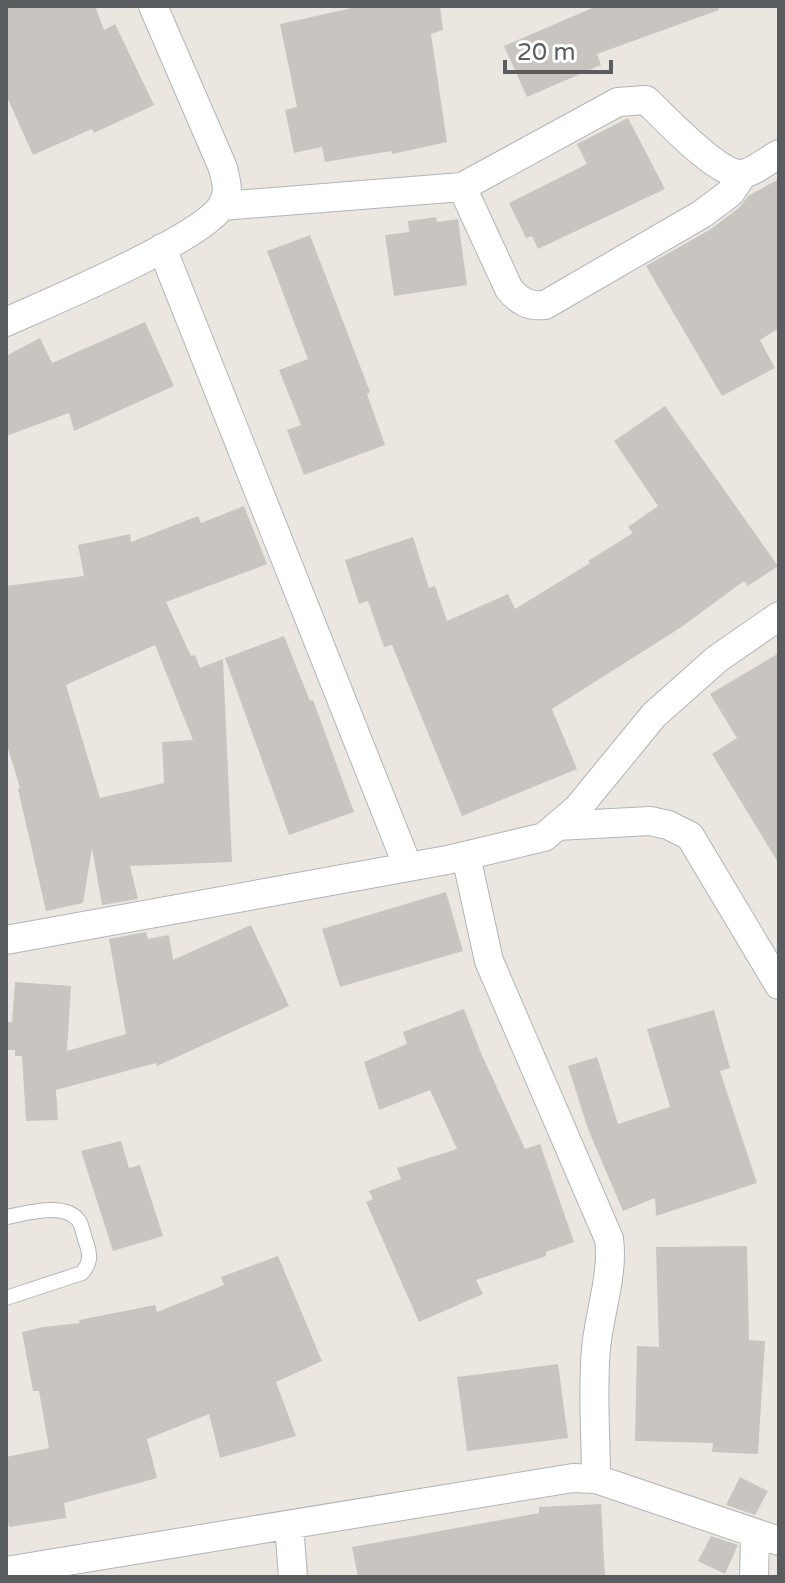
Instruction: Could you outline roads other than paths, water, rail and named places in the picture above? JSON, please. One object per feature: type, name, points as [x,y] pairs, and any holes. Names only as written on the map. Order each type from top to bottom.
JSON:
[{"type":"street","points":[[6,322],[162,248],[207,222],[222,206],[228,190],[223,168],[153,6]]},
{"type":"street","points":[[222,206],[462,187],[618,102],[646,100],[712,161],[743,174]]},
{"type":"street","points":[[462,187],[509,289],[517,299],[535,306],[545,305],[702,214],[730,193],[743,174],[779,154]]},
{"type":"street","points":[[162,248],[408,867]]},
{"type":"street","points":[[6,940],[466,856],[544,837],[577,809],[654,715],[717,659],[779,616]]},
{"type":"street","points":[[557,826],[650,821],[668,825],[690,836],[779,985]]},
{"type":"street","points":[[466,856],[489,961],[609,1239],[612,1260],[605,1283],[596,1351],[596,1479]]},
{"type":"street","points":[[6,1571],[573,1478],[596,1479],[767,1538],[754,1577]]},
{"type":"street","points":[[289,1525],[293,1577]]},
{"type":"lane","points":[[6,1217],[54,1210],[68,1213],[78,1219],[91,1256],[82,1273],[6,1298]]}]
